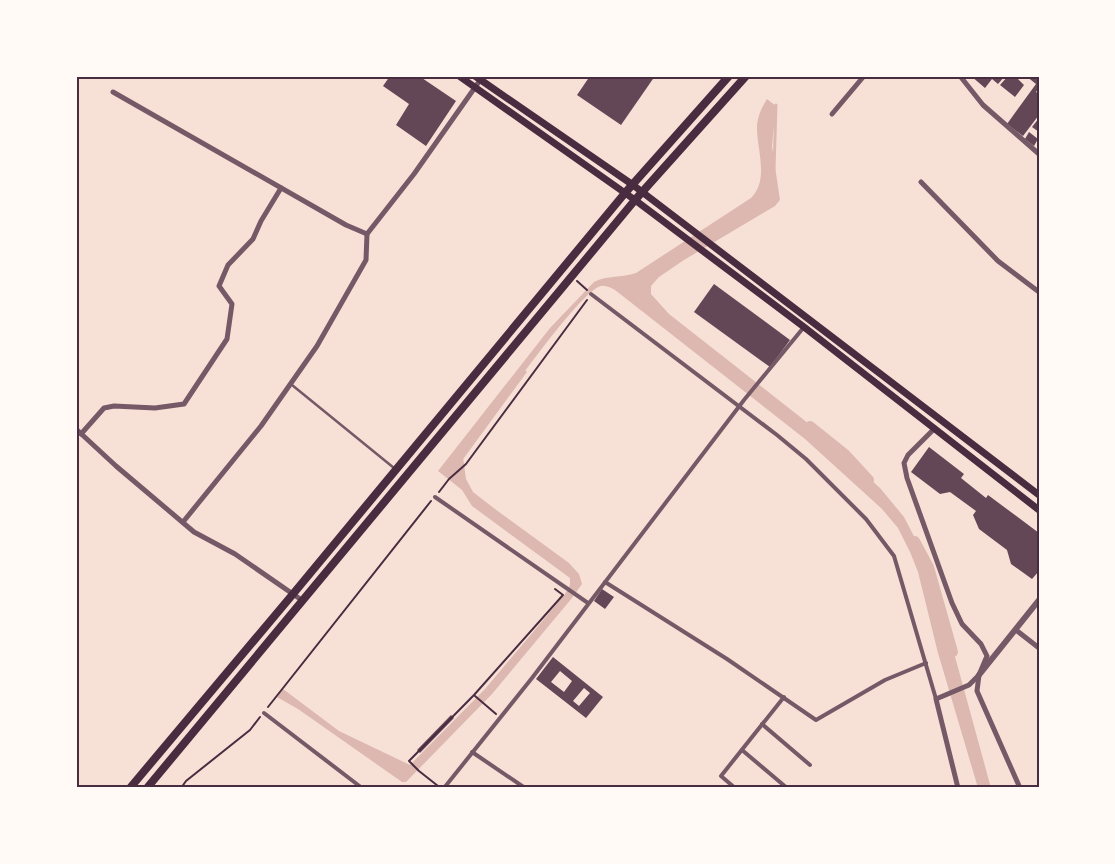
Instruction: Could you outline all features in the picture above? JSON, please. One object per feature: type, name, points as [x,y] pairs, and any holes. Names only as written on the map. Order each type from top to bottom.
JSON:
[{"type":"main road","points":[[459,76],[690,241],[1039,510]]},
{"type":"main road","points":[[132,786],[397,470],[625,193],[729,76]]},
{"type":"main road","points":[[147,788],[635,200],[746,76]]},
{"type":"main road","points":[[479,77],[633,185],[1039,495]]},
{"type":"main road","points":[[153,788],[170,761]]},
{"type":"main road","points":[[124,788],[147,768]]},
{"type":"street","points":[[853,76],[860,82]]},
{"type":"street","points":[[832,114],[864,76]]},
{"type":"street","points":[[960,76],[983,105],[1039,154]]},
{"type":"street","points":[[183,522],[261,426],[316,346],[366,260],[367,234],[414,174],[475,88],[479,77]]},
{"type":"street","points":[[113,92],[281,188],[367,234]]},
{"type":"street","points":[[921,182],[998,262],[1039,292]]},
{"type":"street","points":[[81,434],[104,408],[114,406],[155,408],[184,404],[227,339],[232,304],[220,286],[228,264],[253,239],[261,221],[281,188]]},
{"type":"street","points":[[592,294],[777,435],[818,471],[866,519],[894,556],[926,663],[939,698],[958,788]]},
{"type":"street","points":[[443,788],[532,678],[744,400],[804,327]]},
{"type":"street","points":[[935,428],[908,456],[904,464],[907,478],[952,603],[962,624],[981,644],[987,656],[979,675],[977,691],[1020,788]]},
{"type":"street","points":[[76,429],[116,466],[194,532],[235,554],[303,601]]},
{"type":"street","points":[[435,497],[588,603]]},
{"type":"street","points":[[605,582],[784,697],[816,720],[885,680],[926,663]]},
{"type":"street","points":[[939,698],[969,685],[1039,600]]},
{"type":"street","points":[[1016,630],[1039,648]]},
{"type":"street","points":[[735,788],[721,776],[784,697]]},
{"type":"street","points":[[264,713],[362,788]]},
{"type":"street","points":[[762,724],[810,765]]},
{"type":"street","points":[[742,750],[787,788]]},
{"type":"street","points":[[472,752],[525,788]]},
{"type":"lane","points":[[290,384],[397,470]]},
{"type":"path","points":[[181,788],[186,781],[250,730],[449,478],[466,464],[592,294]]},
{"type":"path","points":[[443,788],[419,771],[409,761],[474,695],[562,595],[555,589],[560,583]]},
{"type":"path","points":[[474,695],[500,717]]},
{"type":"shaded area","points":[[767,99],[776,106],[772,146],[780,200],[775,206],[659,277],[651,286],[651,294],[669,314],[804,420],[880,488],[904,517],[919,546],[954,653],[991,788],[978,788],[938,653],[918,572],[898,528],[882,509],[805,439],[615,290],[603,286],[590,293],[553,335],[463,457],[466,479],[473,492],[569,563],[579,574],[582,584],[492,694],[406,782],[402,782],[298,709],[277,697],[283,689],[339,731],[410,765],[485,689],[565,594],[570,585],[570,578],[472,506],[462,490],[438,471],[550,328],[594,282],[604,278],[636,273],[751,198],[760,182],[761,163],[757,125],[758,118]]},
{"type":"building","points":[[390,76],[419,76],[456,101],[426,146],[396,125],[409,104],[383,86]]},
{"type":"building","points":[[590,76],[655,76],[621,125],[577,95]]},
{"type":"building","points":[[971,76],[1005,76],[998,84],[992,79],[985,88]]},
{"type":"building","points":[[1008,76],[1018,76],[1017,78],[1024,85],[1015,97],[1000,85]]},
{"type":"building","points":[[1026,76],[1039,76],[1039,88],[1036,92],[1039,94],[1039,115],[1023,136],[1007,124],[1036,84]]},
{"type":"building","points":[[1039,118],[1039,132],[1032,127]]},
{"type":"building","points":[[1029,132],[1038,139],[1034,146],[1025,139]]},
{"type":"building","points":[[714,284],[790,340],[770,367],[694,312]]},
{"type":"building","points":[[929,447],[964,474],[961,478],[986,498],[988,495],[1039,533],[1039,571],[1032,579],[1011,564],[1007,550],[979,529],[973,515],[976,511],[950,492],[940,494],[911,472]]},
{"type":"building","points":[[602,589],[614,597],[605,609],[594,601]]},
{"type":"building","points":[[553,657],[603,697],[586,718],[536,679]],"holes":[[[560,671],[572,681],[564,692],[551,682]],[[584,688],[590,693],[579,706],[573,701]]]},
{"type":"building","points":[[451,715],[454,718],[420,753],[417,750]]},
{"type":"waterway","points":[[774,169],[776,105]]},
{"type":"waterway","points":[[462,458],[525,372]]},
{"type":"waterway","points":[[810,426],[845,454],[869,480]]},
{"type":"waterway","points":[[915,541],[929,567],[953,652]]}]
